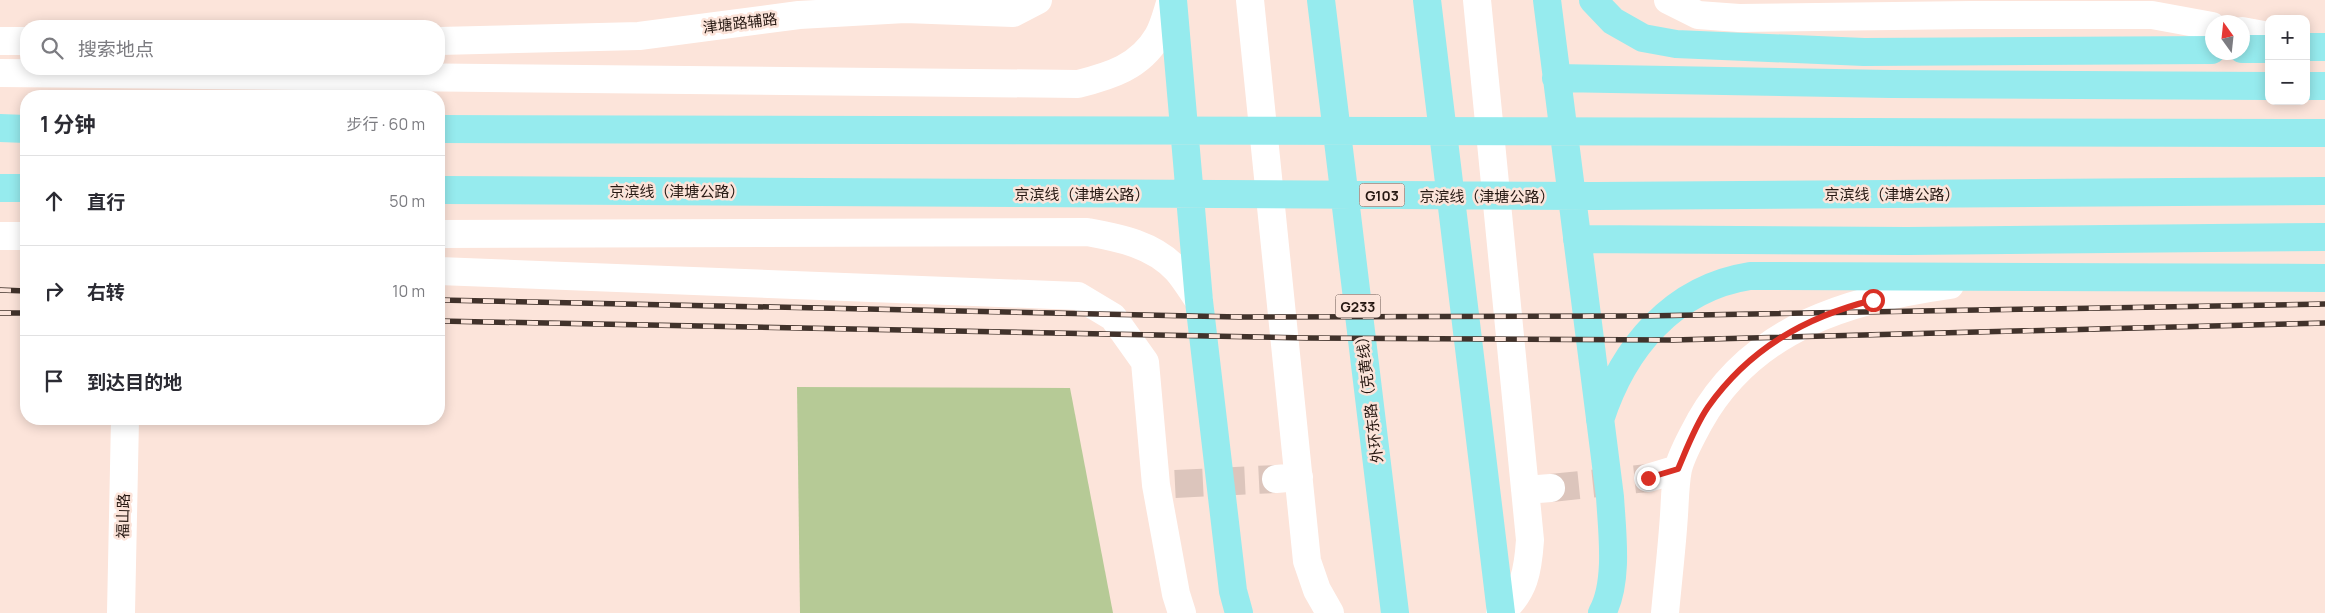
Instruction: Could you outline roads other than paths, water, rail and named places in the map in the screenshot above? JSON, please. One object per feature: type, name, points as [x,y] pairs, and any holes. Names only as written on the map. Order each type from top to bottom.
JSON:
[{"type":"highway","points":[[1172,0],[1199,301],[1233,590],[1239,613]]},
{"type":"highway","name":"外环东路（克黄线）","points":[[1321,0],[1395,613]]},
{"type":"highway","points":[[1427,0],[1500,613]]},
{"type":"highway","points":[[1547,0],[1613,537],[1612,572],[1605,610]]},
{"type":"highway","points":[[1594,0],[1613,22],[1643,38],[1676,44],[1864,52],[2205,50]]},
{"type":"highway","points":[[2310,47],[2325,46]]},
{"type":"highway","points":[[2250,49],[2265,49]]},
{"type":"highway","points":[[1556,78],[1891,84],[2265,86]]},
{"type":"highway","points":[[2310,86],[2325,86]]},
{"type":"highway","points":[[0,128],[20,128]]},
{"type":"highway","points":[[445,129],[2325,133]]},
{"type":"highway","points":[[0,188],[20,188]]},
{"type":"highway","name":"京滨线（津塘公路）","points":[[445,190],[1586,196],[2325,191]]},
{"type":"highway","points":[[1577,239],[1907,241],[2325,237]]},
{"type":"highway","points":[[1600,420],[1608,395],[1621,370],[1651,329],[1674,307],[1725,280],[1750,276],[2325,278]]},
{"type":"street","name":"津塘路辅路","points":[[445,41],[639,36],[799,15],[905,10],[1013,13],[1038,0]]},
{"type":"street","points":[[22,75],[129,85],[1078,84],[1104,78],[1127,68],[1138,59],[1158,36],[1172,0]]},
{"type":"street","points":[[1250,0],[1287,478],[1307,561],[1317,590],[1330,613]]},
{"type":"street","points":[[1477,0],[1538,489],[1524,582],[1511,604],[1500,613]]},
{"type":"street","points":[[1668,0],[1698,15],[1738,18],[2152,15],[2205,25]]},
{"type":"street","points":[[2250,32],[2265,35]]},
{"type":"street","points":[[0,41],[20,41]]},
{"type":"street","points":[[2310,44],[2325,46]]},
{"type":"street","points":[[0,73],[20,75]]},
{"type":"street","points":[[445,234],[1086,232],[1127,240],[1159,254],[1178,270],[1199,301]]},
{"type":"street","points":[[0,236],[20,236]]},
{"type":"street","points":[[445,271],[1078,296],[1113,317],[1145,362],[1166,485],[1176,594],[1182,613]]},
{"type":"street","points":[[1666,613],[1678,469],[1693,434],[1708,408],[1733,376],[1771,343],[1838,309],[1912,290],[2009,277]]},
{"type":"street","name":"福山路","points":[[121,613],[125,425]]},
{"type":"street","points":[[1648,478],[1678,469]]},
{"type":"tunnel","points":[[1551,488],[1648,478]]},
{"type":"tunnel","points":[[1175,484],[1276,479]]},
{"type":"railway","points":[[0,290],[20,291]]},
{"type":"railway","points":[[445,300],[1239,317],[1643,316],[2325,304]]},
{"type":"railway","points":[[0,313],[20,313]]},
{"type":"railway","points":[[445,321],[1308,338],[1673,340],[2325,323]]}]
